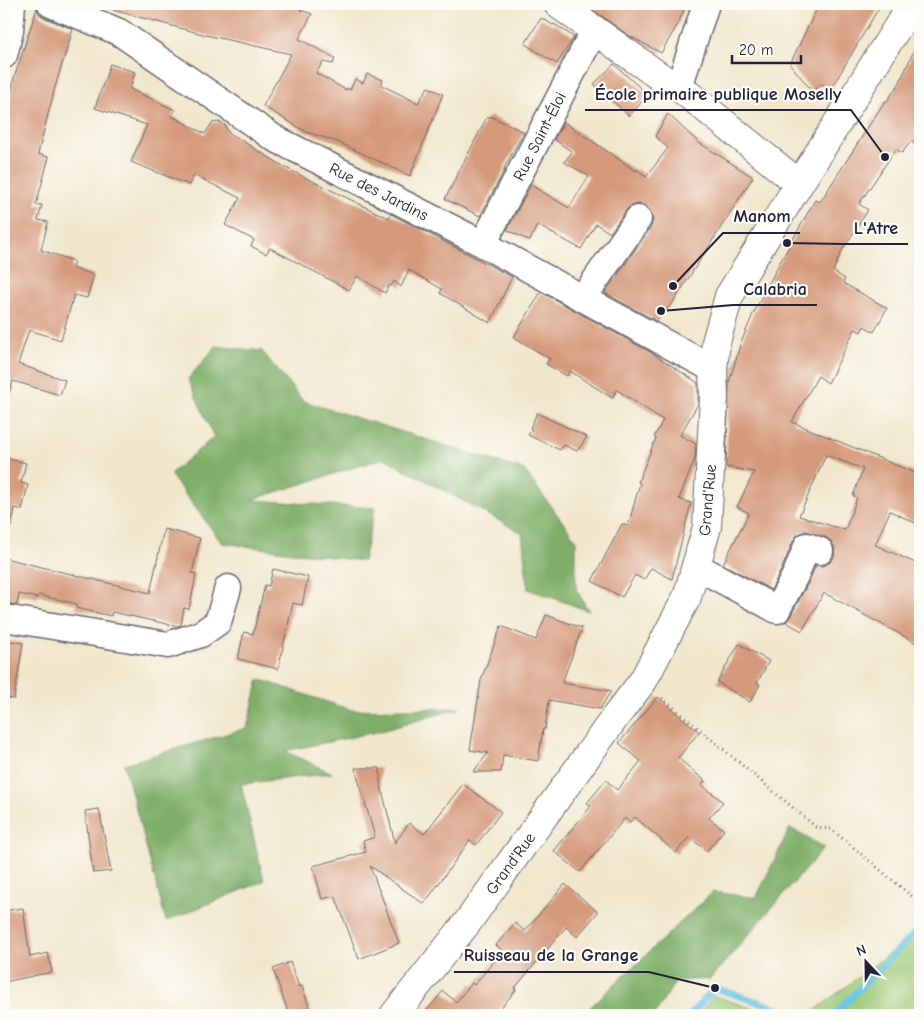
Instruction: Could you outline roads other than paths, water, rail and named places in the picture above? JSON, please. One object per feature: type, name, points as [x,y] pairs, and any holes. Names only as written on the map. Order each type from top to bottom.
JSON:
[{"type":"street","points":[[4,55],[10,31],[12,4]]},
{"type":"street","name":"Rue des Jardins","points":[[51,4],[119,32],[274,138],[483,244],[713,369]]},
{"type":"street","points":[[558,4],[666,81],[679,87],[800,184]]},
{"type":"street","points":[[679,87],[698,23],[706,4]]},
{"type":"street","name":"Grand'Rue","points":[[394,1015],[468,923],[616,716],[643,682],[687,596],[707,527],[714,397],[713,369],[716,342],[729,296],[912,4]]},
{"type":"street","name":"Rue Saint-Éloi","points":[[483,244],[595,29]]},
{"type":"street","points":[[583,298],[638,219]]},
{"type":"street","points":[[696,566],[777,610],[796,574],[807,546],[820,551]]},
{"type":"street","points":[[4,618],[168,645],[201,634],[218,622],[228,588]]},
{"type":"waterway","points":[[834,1015],[920,928]]},
{"type":"waterway","points":[[690,1015],[715,988],[798,1015]]},
{"type":"place","name":"École primaire publique Moselly","points":[[885,157]]},
{"type":"place","name":"L'Atre","points":[[787,243]]},
{"type":"place","name":"Manom","points":[[673,286]]},
{"type":"place","name":"Calabria","points":[[661,311]]},
{"type":"place","name":"Ruisseau de la Grange","points":[[715,988]]}]
